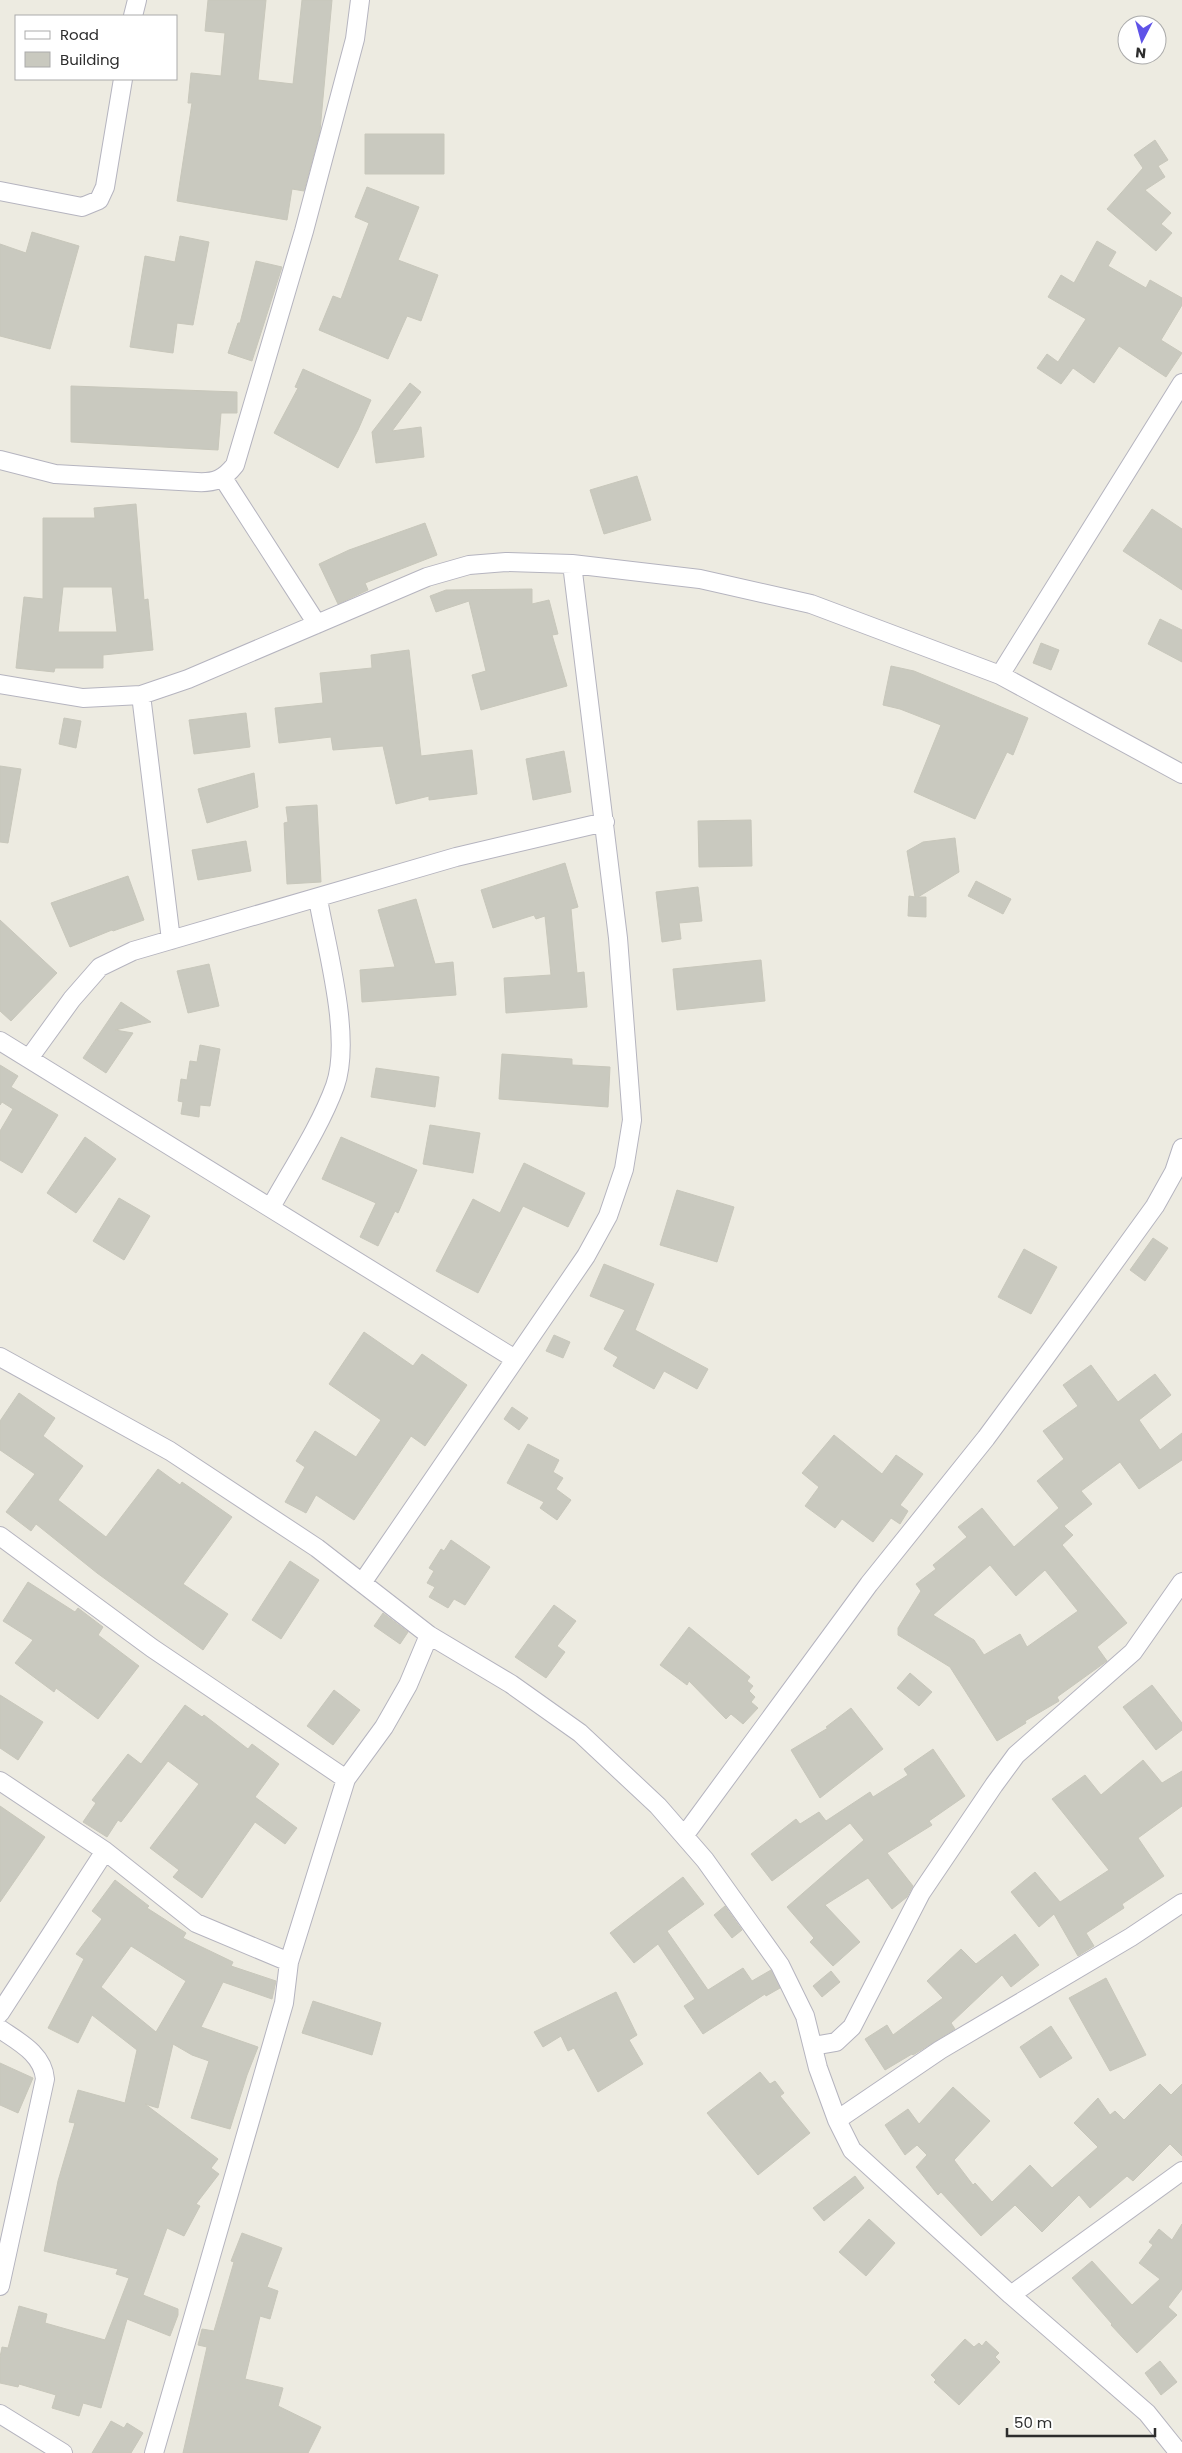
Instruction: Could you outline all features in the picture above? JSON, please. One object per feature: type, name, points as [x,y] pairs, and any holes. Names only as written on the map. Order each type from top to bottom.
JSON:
[{"type":"street","points":[[133,15],[137,0]]},
{"type":"street","points":[[0,460],[54,474],[197,482],[211,482],[223,478],[235,465],[304,231],[355,39],[360,0]]},
{"type":"street","points":[[0,191],[82,207],[99,200],[105,187],[123,80]]},
{"type":"street","points":[[1000,675],[1182,383]]},
{"type":"street","points":[[223,478],[317,624]]},
{"type":"street","points":[[0,684],[83,698],[141,695],[188,679],[427,577],[469,564],[506,562],[572,564],[700,579],[811,604],[1000,675],[1182,774]]},
{"type":"street","points":[[362,1583],[586,1256],[608,1216],[624,1169],[632,1120],[618,938],[572,564]]},
{"type":"street","points":[[141,695],[171,940]]},
{"type":"street","points":[[30,1058],[72,999],[100,967],[133,950],[318,899],[456,857],[605,822]]},
{"type":"street","points":[[271,1208],[326,1108],[335,1086],[340,1060],[342,1037],[318,899]]},
{"type":"street","points":[[0,1041],[516,1360]]},
{"type":"street","points":[[684,1836],[869,1584],[986,1438],[1155,1206],[1174,1172],[1182,1148]]},
{"type":"street","points":[[0,1357],[170,1451],[317,1548],[429,1635],[510,1684],[580,1733],[658,1806],[705,1860],[780,1965],[804,2016],[837,2120],[852,2150],[1011,2295],[1147,2413],[1179,2453]]},
{"type":"street","points":[[0,1536],[152,1648],[346,1779]]},
{"type":"street","points":[[813,2046],[836,2042],[852,2027],[920,1893],[1016,1756],[1134,1652],[1182,1582]]},
{"type":"street","points":[[154,2453],[284,2003],[289,1962],[346,1779],[384,1727],[408,1685],[429,1635]]},
{"type":"street","points":[[0,1781],[105,1851],[196,1924],[289,1962]]},
{"type":"street","points":[[0,2013],[105,1851]]},
{"type":"street","points":[[837,2120],[940,2050],[1131,1937],[1182,1903]]},
{"type":"street","points":[[0,2029],[37,2056],[44,2067],[45,2079],[0,2286]]},
{"type":"street","points":[[1011,2295],[1182,2171]]},
{"type":"street","points":[[0,2414],[62,2453]]},
{"type":"building","points":[[208,0],[266,0],[258,80],[293,84],[302,0],[332,0],[320,131],[304,191],[292,189],[287,220],[177,201],[192,103],[188,103],[191,73],[221,76],[225,33],[205,31]]},
{"type":"building","points":[[365,134],[444,134],[444,174],[365,174]]},
{"type":"building","points":[[1155,140],[1168,160],[1158,166],[1165,177],[1145,190],[1171,213],[1161,224],[1172,233],[1156,251],[1107,209],[1143,168],[1134,155]]},
{"type":"building","points":[[367,187],[419,207],[398,260],[438,275],[421,321],[407,316],[388,359],[319,330],[333,296],[341,299],[369,223],[355,217]]},
{"type":"building","points":[[32,232],[79,246],[50,349],[0,336],[0,244],[26,253]]},
{"type":"building","points":[[180,236],[209,242],[193,325],[177,323],[173,353],[130,347],[145,256],[175,262]]},
{"type":"building","points":[[1097,241],[1116,252],[1108,266],[1146,288],[1150,280],[1182,298],[1182,305],[1161,340],[1182,353],[1166,377],[1119,346],[1094,383],[1073,368],[1061,384],[1037,368],[1047,354],[1058,362],[1086,319],[1048,297],[1061,275],[1074,283]]},
{"type":"building","points":[[256,261],[282,267],[252,361],[228,353],[238,323],[240,323]]},
{"type":"building","points":[[303,369],[371,400],[338,468],[274,433],[298,388],[295,387]]},
{"type":"building","points":[[410,383],[421,392],[392,431],[421,427],[424,457],[376,463],[372,432]]},
{"type":"building","points":[[71,386],[237,392],[237,413],[221,413],[218,450],[71,442]]},
{"type":"building","points":[[637,476],[651,520],[604,534],[590,490]]},
{"type":"building","points":[[136,504],[144,600],[148,599],[153,650],[103,655],[103,668],[55,668],[54,672],[16,668],[24,597],[43,599],[43,518],[95,518],[94,508]],"holes":[[[63,587],[112,587],[117,632],[58,632]]]},
{"type":"building","points":[[1152,509],[1182,529],[1182,590],[1123,551]]},
{"type":"building","points":[[425,523],[437,555],[365,583],[368,590],[338,604],[319,564],[349,550]]},
{"type":"building","points":[[532,589],[532,604],[549,600],[558,634],[552,635],[567,686],[481,710],[472,675],[486,671],[469,601],[436,612],[430,596],[446,590]]},
{"type":"building","points":[[1160,619],[1182,630],[1182,662],[1148,644]]},
{"type":"building","points":[[1041,643],[1059,650],[1051,670],[1033,663]]},
{"type":"building","points":[[409,650],[421,756],[472,750],[477,794],[429,800],[429,796],[396,804],[383,746],[333,750],[331,737],[279,743],[275,708],[323,703],[320,673],[372,668],[371,655]]},
{"type":"building","points":[[891,666],[914,671],[1028,718],[1013,755],[1007,752],[975,819],[914,792],[941,725],[900,709],[883,705]]},
{"type":"building","points":[[246,713],[250,747],[194,754],[189,720]]},
{"type":"building","points":[[64,718],[81,721],[76,748],[59,744]]},
{"type":"building","points":[[564,751],[571,792],[533,800],[526,759]]},
{"type":"building","points":[[0,766],[21,769],[8,843],[0,842]]},
{"type":"building","points":[[254,773],[258,807],[207,823],[198,789]]},
{"type":"building","points":[[317,805],[321,882],[287,884],[284,823],[288,822],[286,807]]},
{"type":"building","points":[[751,820],[752,866],[699,867],[698,821]]},
{"type":"building","points":[[955,838],[959,872],[918,897],[926,897],[926,917],[908,916],[909,896],[915,897],[907,851],[923,842]]},
{"type":"building","points":[[246,841],[251,871],[198,880],[192,850]]},
{"type":"building","points":[[565,863],[578,907],[571,909],[577,973],[584,972],[587,1007],[506,1013],[504,978],[551,975],[545,916],[536,919],[534,915],[493,928],[481,890]]},
{"type":"building","points":[[128,876],[144,920],[112,930],[70,947],[51,903]]},
{"type":"building","points":[[976,881],[1011,899],[1003,914],[968,896]]},
{"type":"building","points":[[698,887],[702,921],[679,923],[681,939],[662,942],[656,892]]},
{"type":"building","points":[[416,899],[435,964],[453,962],[456,995],[362,1002],[360,970],[395,967],[378,910]]},
{"type":"building","points":[[0,920],[57,973],[11,1021],[0,1011]]},
{"type":"building","points":[[761,960],[765,1001],[677,1010],[673,969]]},
{"type":"building","points":[[209,964],[219,1006],[188,1013],[177,971]]},
{"type":"building","points":[[121,1002],[151,1022],[115,1030],[133,1033],[106,1073],[83,1058]]},
{"type":"building","points":[[200,1045],[220,1049],[210,1106],[200,1105],[199,1117],[181,1114],[183,1102],[178,1101],[181,1079],[187,1080],[190,1061],[197,1062]]},
{"type":"building","points":[[502,1054],[572,1059],[572,1065],[610,1067],[608,1107],[499,1099]]},
{"type":"building","points":[[0,1065],[18,1076],[11,1087],[58,1115],[22,1173],[0,1160],[0,1131],[13,1109],[2,1102],[0,1105]]},
{"type":"building","points":[[376,1068],[439,1077],[435,1107],[371,1097]]},
{"type":"building","points":[[430,1125],[480,1133],[473,1173],[423,1164]]},
{"type":"building","points":[[85,1137],[116,1159],[76,1213],[47,1193]]},
{"type":"building","points":[[341,1137],[417,1170],[398,1213],[395,1211],[378,1246],[360,1237],[376,1203],[322,1179]]},
{"type":"building","points":[[524,1163],[585,1193],[568,1227],[523,1206],[478,1293],[436,1271],[473,1199],[500,1213]]},
{"type":"building","points":[[677,1190],[734,1207],[717,1262],[660,1245]]},
{"type":"building","points":[[119,1198],[150,1216],[124,1260],[93,1241]]},
{"type":"building","points":[[1153,1238],[1168,1248],[1145,1281],[1130,1270]]},
{"type":"building","points":[[1024,1249],[1057,1267],[1031,1314],[998,1297]]},
{"type":"building","points":[[604,1264],[654,1284],[635,1330],[708,1369],[697,1389],[664,1371],[654,1389],[613,1366],[618,1357],[604,1349],[625,1310],[590,1296]]},
{"type":"building","points":[[364,1332],[413,1366],[422,1354],[467,1385],[425,1446],[411,1436],[354,1520],[316,1495],[306,1513],[285,1502],[305,1467],[296,1461],[315,1431],[356,1457],[381,1420],[329,1384]]},
{"type":"building","points":[[554,1335],[570,1342],[563,1358],[546,1351]]},
{"type":"building","points":[[1091,1365],[1118,1402],[1155,1374],[1171,1395],[1139,1420],[1160,1450],[1182,1433],[1182,1460],[1139,1489],[1120,1462],[1081,1491],[1092,1504],[1064,1526],[1073,1535],[1062,1545],[1127,1623],[1097,1647],[1107,1661],[1057,1697],[1059,1701],[1025,1721],[1026,1723],[997,1741],[950,1667],[898,1635],[898,1628],[921,1591],[916,1584],[936,1569],[933,1565],[967,1537],[958,1527],[982,1508],[1014,1547],[1059,1508],[1037,1481],[1064,1459],[1043,1431],[1078,1406],[1063,1385]],"holes":[[[990,1565],[1016,1596],[1045,1570],[1078,1611],[1027,1647],[1020,1634],[984,1655],[974,1640],[933,1615]]]},
{"type":"building","points":[[19,1393],[55,1418],[43,1436],[83,1466],[58,1500],[106,1537],[158,1469],[180,1485],[182,1482],[232,1517],[183,1584],[228,1614],[203,1650],[97,1573],[36,1524],[31,1531],[6,1512],[35,1474],[0,1450],[0,1421]]},
{"type":"building","points":[[512,1407],[528,1418],[519,1430],[504,1419]]},
{"type":"building","points":[[834,1435],[882,1474],[896,1455],[923,1474],[900,1505],[908,1511],[900,1524],[891,1518],[873,1542],[842,1519],[835,1528],[805,1506],[819,1487],[802,1473]]},
{"type":"building","points":[[528,1444],[559,1460],[553,1472],[563,1478],[556,1489],[571,1500],[557,1520],[540,1508],[544,1502],[507,1483]]},
{"type":"building","points":[[451,1540],[490,1567],[465,1605],[454,1599],[448,1608],[429,1597],[435,1587],[427,1583],[434,1571],[429,1568],[441,1549],[444,1551]]},
{"type":"building","points":[[290,1561],[319,1580],[281,1639],[252,1620]]},
{"type":"building","points":[[28,1582],[75,1612],[78,1608],[103,1627],[98,1635],[139,1666],[98,1719],[56,1688],[54,1692],[15,1663],[33,1640],[3,1621]]},
{"type":"building","points":[[554,1605],[576,1621],[557,1646],[565,1652],[546,1678],[515,1657]]},
{"type":"building","points":[[383,1613],[408,1632],[400,1644],[374,1626]]},
{"type":"building","points":[[689,1627],[750,1677],[747,1681],[753,1686],[749,1691],[755,1697],[751,1702],[758,1708],[743,1724],[731,1714],[726,1719],[689,1681],[687,1685],[660,1665]]},
{"type":"building","points":[[910,1673],[932,1692],[919,1706],[897,1688]]},
{"type":"building","points":[[1152,1685],[1182,1723],[1182,1730],[1156,1750],[1123,1707]]},
{"type":"building","points":[[334,1690],[360,1710],[333,1745],[307,1726]]},
{"type":"building","points":[[0,1695],[43,1722],[18,1760],[0,1748]]},
{"type":"building","points":[[185,1705],[202,1717],[204,1715],[248,1749],[252,1744],[279,1764],[255,1797],[297,1828],[285,1844],[255,1822],[202,1898],[173,1877],[179,1870],[150,1848],[199,1784],[168,1761],[121,1822],[118,1820],[107,1837],[83,1822],[96,1803],[92,1800],[128,1754],[141,1764]]},
{"type":"building","points":[[851,1708],[883,1749],[820,1798],[791,1750],[828,1728],[826,1727]]},
{"type":"building","points":[[933,1749],[965,1796],[929,1821],[932,1825],[887,1853],[913,1886],[907,1897],[892,1909],[868,1878],[825,1905],[860,1942],[833,1966],[810,1942],[814,1938],[787,1907],[864,1840],[850,1823],[772,1881],[751,1854],[796,1819],[800,1824],[819,1812],[826,1821],[870,1792],[873,1797],[908,1775],[904,1769]]},
{"type":"building","points":[[1143,1760],[1162,1783],[1182,1771],[1182,1806],[1138,1838],[1164,1876],[1122,1904],[1124,1908],[1086,1933],[1094,1946],[1078,1956],[1054,1914],[1039,1927],[1011,1892],[1035,1872],[1060,1902],[1109,1870],[1052,1799],[1085,1775],[1101,1795]]},
{"type":"building","points":[[0,1806],[45,1837],[0,1902]]},
{"type":"building","points":[[683,1877],[704,1904],[667,1931],[708,1990],[743,1968],[752,1981],[771,1970],[780,1988],[766,1996],[765,1994],[703,2034],[684,2006],[695,1999],[658,1944],[634,1963],[610,1933]]},
{"type":"building","points":[[115,1880],[149,1906],[147,1908],[186,1933],[183,1938],[233,1962],[231,1966],[276,1981],[272,1999],[223,1982],[201,2027],[258,2047],[230,2129],[191,2118],[209,2061],[192,2055],[173,2044],[158,2108],[145,2104],[218,2159],[211,2168],[219,2174],[196,2204],[200,2206],[184,2236],[167,2228],[143,2295],[178,2309],[178,2315],[170,2336],[127,2319],[101,2408],[83,2403],[79,2416],[52,2408],[56,2395],[19,2384],[18,2387],[0,2383],[0,2357],[2,2347],[8,2348],[19,2306],[47,2314],[45,2323],[105,2340],[129,2278],[116,2274],[118,2269],[44,2251],[58,2181],[75,2123],[69,2122],[78,2090],[125,2103],[137,2050],[92,2015],[78,2043],[48,2028],[84,1959],[76,1954],[102,1919],[92,1911]],"holes":[[[131,1946],[186,1981],[156,2032],[101,1987]]]},
{"type":"building","points":[[725,1906],[742,1930],[732,1938],[714,1915]]},
{"type":"building","points":[[1015,1934],[1039,1965],[1011,1987],[1002,1975],[951,2023],[955,2029],[885,2070],[865,2039],[887,2025],[893,2035],[943,1998],[927,1981],[961,1949],[976,1964]]},
{"type":"building","points":[[831,1971],[840,1982],[822,1997],[813,1986]]},
{"type":"building","points":[[1106,1978],[1146,2055],[1110,2071],[1069,1998]]},
{"type":"building","points":[[616,1992],[637,2035],[629,2040],[643,2064],[598,2092],[574,2048],[568,2051],[561,2036],[543,2047],[534,2032]]},
{"type":"building","points":[[313,2001],[381,2023],[372,2055],[302,2033]]},
{"type":"building","points":[[1051,2026],[1072,2058],[1040,2078],[1020,2047]]},
{"type":"building","points":[[0,2063],[33,2078],[18,2113],[0,2105]]},
{"type":"building","points":[[760,2072],[770,2084],[775,2081],[784,2093],[780,2096],[810,2133],[758,2175],[707,2113]]},
{"type":"building","points":[[1160,2084],[1171,2095],[1182,2084],[1182,2156],[1170,2144],[1133,2181],[1127,2176],[1090,2208],[1079,2195],[1042,2232],[1015,2205],[981,2236],[941,2192],[938,2195],[916,2167],[927,2155],[917,2145],[905,2155],[885,2125],[908,2109],[919,2124],[953,2087],[990,2121],[954,2160],[973,2185],[975,2183],[992,2202],[1030,2165],[1052,2188],[1098,2147],[1074,2123],[1098,2098],[1110,2115],[1115,2111],[1124,2120]]},
{"type":"building","points":[[855,2176],[864,2188],[824,2221],[813,2208]]},
{"type":"building","points":[[869,2219],[895,2243],[866,2276],[839,2252]]},
{"type":"building","points":[[1182,2224],[1182,2289],[1168,2307],[1177,2315],[1137,2353],[1072,2278],[1092,2261],[1132,2305],[1160,2279],[1139,2263],[1153,2245],[1149,2242],[1159,2229],[1172,2240]]},
{"type":"building","points":[[242,2233],[282,2248],[267,2287],[278,2291],[270,2319],[260,2316],[245,2379],[283,2388],[278,2406],[321,2427],[308,2453],[183,2453],[207,2347],[198,2345],[202,2329],[214,2331],[234,2262],[231,2261]]},
{"type":"building","points":[[965,2339],[974,2347],[979,2343],[982,2346],[986,2341],[999,2353],[995,2357],[1000,2362],[959,2405],[934,2382],[936,2380],[931,2375]]},
{"type":"building","points":[[1160,2361],[1177,2382],[1161,2395],[1145,2373]]},
{"type":"building","points":[[111,2421],[124,2428],[127,2423],[143,2433],[131,2453],[92,2453]]}]
